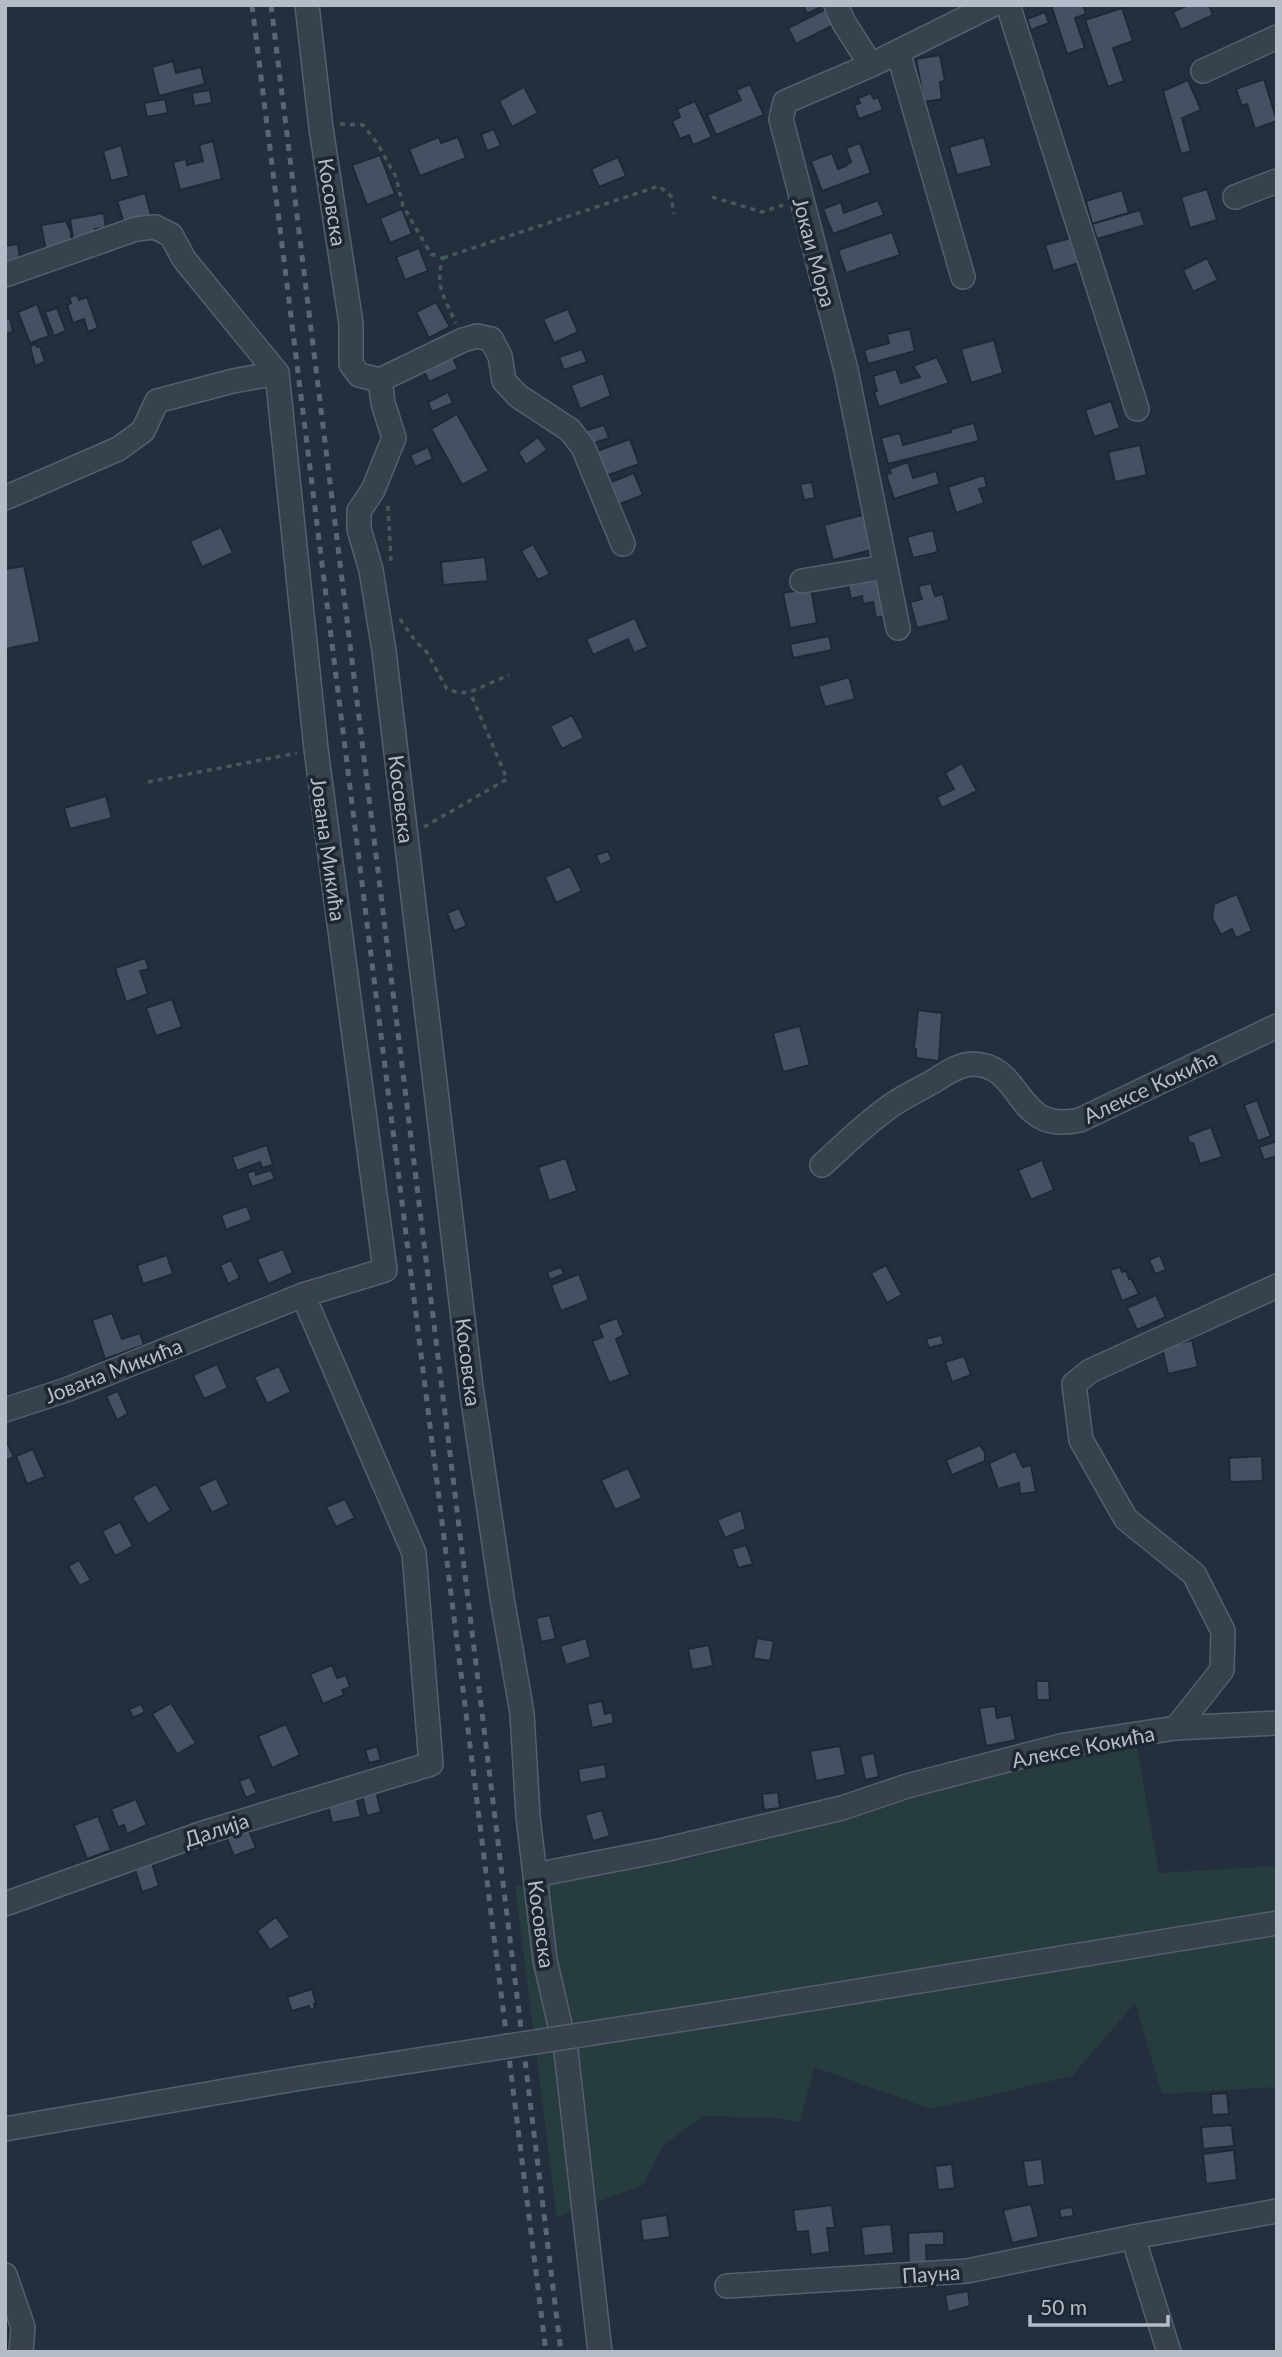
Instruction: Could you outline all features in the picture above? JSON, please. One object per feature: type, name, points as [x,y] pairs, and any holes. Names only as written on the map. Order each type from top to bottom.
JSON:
[{"type":"street","name":"Косовска","points":[[307,5],[321,128],[351,323],[351,363],[359,374],[380,380],[383,402],[394,438],[373,490],[359,511],[359,530],[371,570],[407,837],[471,1387],[522,1713],[545,1960],[566,2051],[600,2352]]},
{"type":"street","points":[[836,5],[871,65]]},
{"type":"street","name":"Јокаи Мора","points":[[898,628],[846,369],[781,119],[785,102],[871,65],[992,5]]},
{"type":"street","points":[[1008,5],[1137,410]]},
{"type":"street","points":[[1203,71],[1277,37]]},
{"type":"street","points":[[898,52],[963,277]]},
{"type":"street","points":[[1235,197],[1277,181]]},
{"type":"street","points":[[5,275],[136,229],[155,227],[171,234],[184,259],[277,373],[233,381],[157,401],[143,431],[118,449],[5,498]]},
{"type":"street","points":[[380,380],[463,340],[477,336],[491,339],[500,356],[504,382],[518,396],[570,429],[583,447],[623,544]]},
{"type":"street","name":"Јована Микића","points":[[5,1410],[66,1390],[303,1295],[385,1270],[316,750],[277,373]]},
{"type":"street","points":[[802,581],[885,567]]},
{"type":"street","name":"Алексе Кокића","points":[[822,1165],[890,1106],[953,1069],[972,1064],[991,1068],[1007,1080],[1036,1114],[1044,1120],[1062,1124],[1080,1120],[1277,1026]]},
{"type":"street","name":"Алексе Кокића","points":[[535,1875],[664,1850],[842,1808],[907,1786],[1065,1745],[1175,1728],[1222,1671],[1223,1631],[1194,1574],[1126,1519],[1081,1440],[1074,1384],[1090,1371],[1277,1286]]},
{"type":"street","name":"Далија","points":[[5,1904],[200,1834],[431,1763],[414,1552],[303,1295]]},
{"type":"street","points":[[1175,1728],[1277,1723]]},
{"type":"street","points":[[5,2129],[301,2078],[1277,1923]]},
{"type":"street","name":"Пауна","points":[[727,2286],[967,2271],[1277,2211]]},
{"type":"street","points":[[1133,2237],[1169,2352]]},
{"type":"street","points":[[5,2275],[23,2327],[16,2350]]},
{"type":"path","points":[[321,128],[333,123],[363,125],[377,143],[396,177],[403,206],[431,254],[443,258],[659,186],[671,196],[674,214]]},
{"type":"path","points":[[712,198],[762,212],[802,198]]},
{"type":"path","points":[[443,258],[438,273],[439,286],[463,340]]},
{"type":"path","points":[[388,502],[391,569]]},
{"type":"path","points":[[393,609],[416,642],[426,651],[447,689],[459,693],[470,692],[509,675]]},
{"type":"path","points":[[407,837],[507,779],[470,692]]},
{"type":"path","points":[[148,782],[316,750]]},
{"type":"green space","points":[[1136,1742],[1159,1873],[1277,1866],[1277,2087],[1162,2094],[1135,2003],[1072,2076],[931,2109],[814,2067],[800,2122],[775,2118],[704,2116],[662,2146],[643,2185],[557,2217],[515,1886],[694,1858],[950,1780]]},
{"type":"building","points":[[803,5],[825,5],[807,14]]},
{"type":"building","points":[[1051,5],[1083,5],[1086,14],[1075,18],[1085,48],[1067,54]]},
{"type":"building","points":[[1188,5],[1209,5],[1213,15],[1181,30],[1173,12]]},
{"type":"building","points":[[832,6],[840,22],[796,44],[788,28]]},
{"type":"building","points":[[1122,8],[1133,41],[1113,48],[1124,81],[1108,87],[1085,20]]},
{"type":"building","points":[[1045,12],[1049,23],[1031,30],[1027,19]]},
{"type":"building","points":[[940,55],[945,81],[940,82],[942,99],[924,102],[916,59]]},
{"type":"building","points":[[173,61],[176,73],[201,67],[205,84],[159,96],[152,67]]},
{"type":"building","points":[[1264,79],[1277,121],[1255,129],[1247,104],[1242,106],[1236,89]]},
{"type":"building","points":[[1188,80],[1201,110],[1182,118],[1191,151],[1181,154],[1163,91]]},
{"type":"building","points":[[750,84],[764,115],[716,135],[707,115],[741,100],[736,90]]},
{"type":"building","points":[[524,87],[538,113],[512,127],[499,101]]},
{"type":"building","points":[[210,90],[212,103],[194,106],[192,93]]},
{"type":"building","points":[[871,93],[874,99],[878,97],[883,110],[859,119],[854,105],[860,103],[858,98]]},
{"type":"building","points":[[165,99],[168,113],[147,117],[144,103]]},
{"type":"building","points":[[695,101],[712,137],[693,145],[689,135],[680,139],[672,121],[680,117],[677,109]]},
{"type":"building","points":[[494,129],[501,146],[487,151],[481,134]]},
{"type":"building","points":[[439,137],[441,143],[458,137],[466,158],[420,176],[409,149]]},
{"type":"building","points":[[984,137],[992,166],[957,175],[949,147]]},
{"type":"building","points":[[213,141],[222,179],[180,190],[173,162],[186,159],[187,165],[203,161],[199,145]]},
{"type":"building","points":[[860,143],[871,173],[822,191],[811,161],[832,153],[838,169],[851,162],[846,148]]},
{"type":"building","points":[[121,145],[129,176],[111,181],[103,151]]},
{"type":"building","points":[[380,155],[395,194],[367,205],[352,165]]},
{"type":"building","points":[[618,157],[626,176],[599,187],[591,169]]},
{"type":"building","points":[[1207,189],[1217,220],[1190,228],[1181,197]]},
{"type":"building","points":[[1122,190],[1129,213],[1092,224],[1086,201]]},
{"type":"building","points":[[145,193],[152,218],[125,226],[117,201]]},
{"type":"building","points":[[878,200],[884,215],[833,234],[823,209],[841,202],[844,213]]},
{"type":"building","points":[[402,209],[412,234],[390,243],[380,218]]},
{"type":"building","points":[[1140,210],[1145,225],[1097,239],[1092,224]]},
{"type":"building","points":[[104,213],[106,228],[95,229],[97,240],[74,244],[70,219]]},
{"type":"building","points":[[66,221],[71,232],[71,245],[46,251],[41,225]]},
{"type":"building","points":[[892,232],[900,255],[846,273],[838,250]]},
{"type":"building","points":[[1071,238],[1079,263],[1053,271],[1045,245]]},
{"type":"building","points":[[18,244],[21,267],[5,270],[5,246]]},
{"type":"building","points":[[419,248],[428,271],[405,280],[396,257]]},
{"type":"building","points":[[1207,258],[1218,280],[1193,292],[1183,270]]},
{"type":"building","points":[[77,295],[79,300],[87,297],[98,328],[88,332],[84,319],[73,323],[67,305],[71,303],[69,297]]},
{"type":"building","points":[[436,302],[450,327],[429,338],[416,312]]},
{"type":"building","points":[[37,304],[49,336],[30,343],[18,312]]},
{"type":"building","points":[[57,308],[66,331],[54,336],[45,312]]},
{"type":"building","points":[[568,309],[578,332],[554,343],[543,319]]},
{"type":"building","points":[[10,318],[13,332],[5,334],[5,319]]},
{"type":"building","points":[[910,329],[915,351],[868,364],[864,350],[889,343],[887,334]]},
{"type":"building","points":[[994,340],[1003,373],[971,383],[961,349]]},
{"type":"building","points":[[36,344],[37,347],[40,346],[45,362],[35,366],[30,346]]},
{"type":"building","points":[[582,349],[587,362],[564,370],[559,357]]},
{"type":"building","points":[[450,351],[458,369],[429,382],[421,364]]},
{"type":"building","points":[[937,357],[949,383],[879,407],[873,376],[896,369],[901,383],[920,377],[913,366]]},
{"type":"building","points":[[603,373],[611,396],[580,409],[571,385]]},
{"type":"building","points":[[448,392],[453,403],[432,412],[428,402]]},
{"type":"building","points":[[1111,401],[1120,428],[1094,437],[1085,410]]},
{"type":"building","points":[[457,414],[489,471],[462,485],[431,429]]},
{"type":"building","points":[[974,423],[979,441],[888,464],[881,438],[900,433],[903,445]]},
{"type":"building","points":[[604,425],[609,438],[589,445],[584,431]]},
{"type":"building","points":[[538,437],[547,450],[526,465],[518,452]]},
{"type":"building","points":[[630,439],[639,464],[606,476],[597,451]]},
{"type":"building","points":[[1140,445],[1147,475],[1115,482],[1108,452]]},
{"type":"building","points":[[428,447],[433,459],[415,467],[410,455]]},
{"type":"building","points":[[908,462],[913,478],[936,471],[940,484],[894,499],[886,474],[891,473],[889,469]]},
{"type":"building","points":[[634,473],[643,495],[615,506],[606,484]]},
{"type":"building","points":[[984,475],[987,487],[979,489],[984,503],[956,513],[948,487]]},
{"type":"building","points":[[812,482],[815,498],[804,500],[800,484]]},
{"type":"building","points":[[866,514],[875,549],[833,560],[824,525]]},
{"type":"building","points":[[221,527],[233,553],[202,567],[190,541]]},
{"type":"building","points":[[933,530],[938,552],[913,558],[907,537]]},
{"type":"building","points":[[533,544],[550,574],[538,580],[521,551]]},
{"type":"building","points":[[485,557],[488,581],[443,585],[441,562]]},
{"type":"building","points":[[24,566],[40,642],[5,649],[5,569]]},
{"type":"building","points":[[883,568],[893,614],[876,618],[873,602],[863,604],[862,596],[851,599],[847,581]]},
{"type":"building","points":[[931,583],[935,596],[943,594],[949,620],[917,628],[910,602],[922,599],[918,586]]},
{"type":"building","points":[[811,588],[817,623],[790,628],[783,593]]},
{"type":"building","points":[[635,618],[648,647],[634,653],[628,639],[593,655],[586,639]]},
{"type":"building","points":[[829,636],[832,650],[793,658],[790,644]]},
{"type":"building","points":[[849,677],[855,699],[825,707],[818,686]]},
{"type":"building","points":[[572,715],[584,738],[562,749],[550,726]]},
{"type":"building","points":[[962,763],[977,791],[942,808],[937,797],[954,789],[945,773]]},
{"type":"building","points":[[106,796],[112,818],[70,829],[64,808]]},
{"type":"building","points":[[608,851],[612,860],[600,865],[596,855]]},
{"type":"building","points":[[570,866],[582,891],[556,903],[545,877]]},
{"type":"building","points":[[1237,894],[1252,931],[1236,938],[1232,929],[1221,935],[1212,918],[1214,904]]},
{"type":"building","points":[[459,908],[467,926],[454,931],[447,913]]},
{"type":"building","points":[[145,958],[149,969],[140,971],[148,994],[126,1002],[115,968]]},
{"type":"building","points":[[172,999],[182,1027],[156,1036],[146,1008]]},
{"type":"building","points":[[918,1010],[942,1013],[939,1061],[916,1058],[914,1049]]},
{"type":"building","points":[[800,1026],[810,1065],[783,1072],[773,1033]]},
{"type":"building","points":[[1257,1100],[1271,1136],[1258,1141],[1244,1105]]},
{"type":"building","points":[[1211,1127],[1222,1157],[1200,1164],[1193,1143],[1190,1144],[1187,1136]]},
{"type":"building","points":[[1277,1141],[1277,1156],[1264,1160],[1259,1147]]},
{"type":"building","points":[[267,1145],[273,1165],[262,1168],[260,1162],[237,1171],[232,1157]]},
{"type":"building","points":[[566,1158],[577,1191],[549,1201],[538,1167]]},
{"type":"building","points":[[1042,1160],[1054,1190],[1031,1200],[1018,1170]]},
{"type":"building","points":[[255,1170],[256,1175],[271,1170],[275,1179],[252,1187],[247,1173]]},
{"type":"building","points":[[247,1206],[252,1220],[226,1230],[221,1215]]},
{"type":"building","points":[[283,1249],[293,1273],[268,1284],[257,1259]]},
{"type":"building","points":[[167,1255],[173,1274],[143,1284],[137,1265]]},
{"type":"building","points":[[1160,1255],[1166,1270],[1155,1274],[1149,1260]]},
{"type":"building","points":[[231,1260],[240,1278],[228,1284],[220,1265]]},
{"type":"building","points":[[886,1265],[902,1295],[887,1303],[871,1273]]},
{"type":"building","points":[[561,1267],[564,1274],[550,1280],[547,1272]]},
{"type":"building","points":[[1120,1267],[1122,1272],[1126,1271],[1129,1279],[1131,1278],[1139,1294],[1122,1301],[1110,1270]]},
{"type":"building","points":[[579,1274],[589,1300],[561,1311],[551,1285]]},
{"type":"building","points":[[1156,1295],[1166,1317],[1137,1330],[1127,1308]]},
{"type":"building","points":[[112,1313],[122,1339],[140,1333],[144,1345],[105,1359],[92,1320]]},
{"type":"building","points":[[617,1318],[624,1335],[616,1339],[630,1375],[609,1383],[592,1341],[603,1337],[598,1325]]},
{"type":"building","points":[[941,1335],[944,1344],[929,1348],[926,1339]]},
{"type":"building","points":[[1192,1340],[1198,1367],[1168,1374],[1162,1347]]},
{"type":"building","points":[[964,1356],[971,1375],[952,1382],[945,1362]]},
{"type":"building","points":[[217,1364],[228,1388],[204,1399],[193,1375]]},
{"type":"building","points":[[279,1366],[291,1392],[267,1404],[254,1377]]},
{"type":"building","points":[[118,1391],[128,1414],[117,1420],[106,1396]]},
{"type":"building","points":[[5,1439],[14,1457],[5,1461]]},
{"type":"building","points":[[980,1445],[985,1453],[985,1461],[952,1475],[946,1460]]},
{"type":"building","points":[[33,1449],[45,1477],[27,1484],[16,1456]]},
{"type":"building","points":[[1015,1451],[1023,1467],[1031,1465],[1036,1492],[1020,1494],[1019,1483],[998,1489],[989,1463]]},
{"type":"building","points":[[1262,1456],[1263,1481],[1230,1482],[1229,1458]]},
{"type":"building","points":[[628,1468],[642,1498],[615,1510],[601,1480]]},
{"type":"building","points":[[216,1478],[229,1504],[212,1513],[198,1487]]},
{"type":"building","points":[[156,1484],[171,1510],[148,1524],[132,1497]]},
{"type":"building","points":[[345,1499],[355,1518],[336,1527],[326,1507]]},
{"type":"building","points":[[741,1510],[746,1529],[725,1538],[717,1520]]},
{"type":"building","points":[[120,1522],[133,1546],[115,1556],[102,1531]]},
{"type":"building","points":[[746,1545],[753,1564],[738,1568],[732,1549]]},
{"type":"building","points":[[79,1560],[91,1580],[80,1586],[68,1566]]},
{"type":"building","points":[[550,1615],[556,1639],[541,1642],[536,1618]]},
{"type":"building","points":[[586,1638],[591,1657],[566,1665],[560,1646]]},
{"type":"building","points":[[757,1638],[774,1641],[770,1661],[753,1658]]},
{"type":"building","points":[[709,1645],[713,1666],[692,1670],[688,1649]]},
{"type":"building","points":[[332,1665],[337,1678],[346,1675],[350,1687],[342,1690],[344,1695],[323,1704],[310,1674]]},
{"type":"building","points":[[1036,1681],[1049,1681],[1050,1700],[1037,1700]]},
{"type":"building","points":[[602,1701],[605,1714],[612,1712],[614,1723],[592,1728],[587,1704]]},
{"type":"building","points":[[171,1703],[196,1743],[177,1754],[152,1714]]},
{"type":"building","points":[[141,1704],[145,1712],[133,1718],[129,1709]]},
{"type":"building","points":[[995,1706],[997,1718],[1011,1715],[1016,1740],[986,1746],[979,1708]]},
{"type":"building","points":[[286,1724],[300,1755],[272,1768],[258,1736]]},
{"type":"building","points":[[377,1746],[381,1760],[369,1763],[365,1750]]},
{"type":"building","points":[[840,1746],[846,1775],[816,1781],[810,1751]]},
{"type":"building","points":[[874,1753],[879,1777],[865,1780],[860,1756]]},
{"type":"building","points":[[605,1764],[607,1778],[580,1783],[578,1769]]},
{"type":"building","points":[[250,1777],[257,1793],[246,1798],[239,1781]]},
{"type":"building","points":[[355,1791],[361,1817],[332,1823],[326,1797]]},
{"type":"building","points":[[376,1791],[381,1812],[367,1816],[362,1795]]},
{"type":"building","points":[[778,1792],[780,1808],[764,1810],[762,1794]]},
{"type":"building","points":[[136,1799],[147,1825],[127,1834],[124,1825],[118,1827],[111,1809]]},
{"type":"building","points":[[602,1810],[610,1836],[593,1841],[585,1815]]},
{"type":"building","points":[[98,1816],[111,1850],[87,1859],[74,1825]]},
{"type":"building","points":[[246,1823],[256,1848],[234,1856],[224,1831]]},
{"type":"building","points":[[152,1863],[159,1886],[142,1892],[135,1869]]},
{"type":"building","points":[[276,1917],[290,1937],[270,1950],[257,1931]]},
{"type":"building","points":[[312,1989],[315,2008],[310,2010],[309,2006],[292,2011],[287,1997]]},
{"type":"building","points":[[1227,2093],[1229,2114],[1212,2115],[1211,2094]]},
{"type":"building","points":[[1232,2125],[1234,2146],[1203,2149],[1201,2127]]},
{"type":"building","points":[[1234,2150],[1237,2180],[1206,2184],[1203,2154]]},
{"type":"building","points":[[1042,2159],[1045,2185],[1027,2187],[1023,2161]]},
{"type":"building","points":[[952,2164],[955,2188],[938,2190],[935,2166]]},
{"type":"building","points":[[1031,2204],[1039,2237],[1012,2243],[1003,2210]]},
{"type":"building","points":[[832,2205],[835,2228],[827,2228],[830,2252],[811,2255],[808,2231],[796,2232],[793,2210]]},
{"type":"building","points":[[1072,2207],[1074,2216],[1061,2218],[1059,2209]]},
{"type":"building","points":[[667,2215],[670,2237],[643,2241],[640,2219]]},
{"type":"building","points":[[891,2224],[894,2253],[864,2256],[861,2227]]},
{"type":"building","points":[[944,2231],[944,2245],[926,2245],[927,2270],[909,2271],[908,2233]]},
{"type":"building","points":[[968,2291],[970,2306],[948,2312],[945,2295]]},
{"type":"railway","points":[[252,5],[546,2352]]},
{"type":"railway","points":[[271,5],[561,2352]]}]
